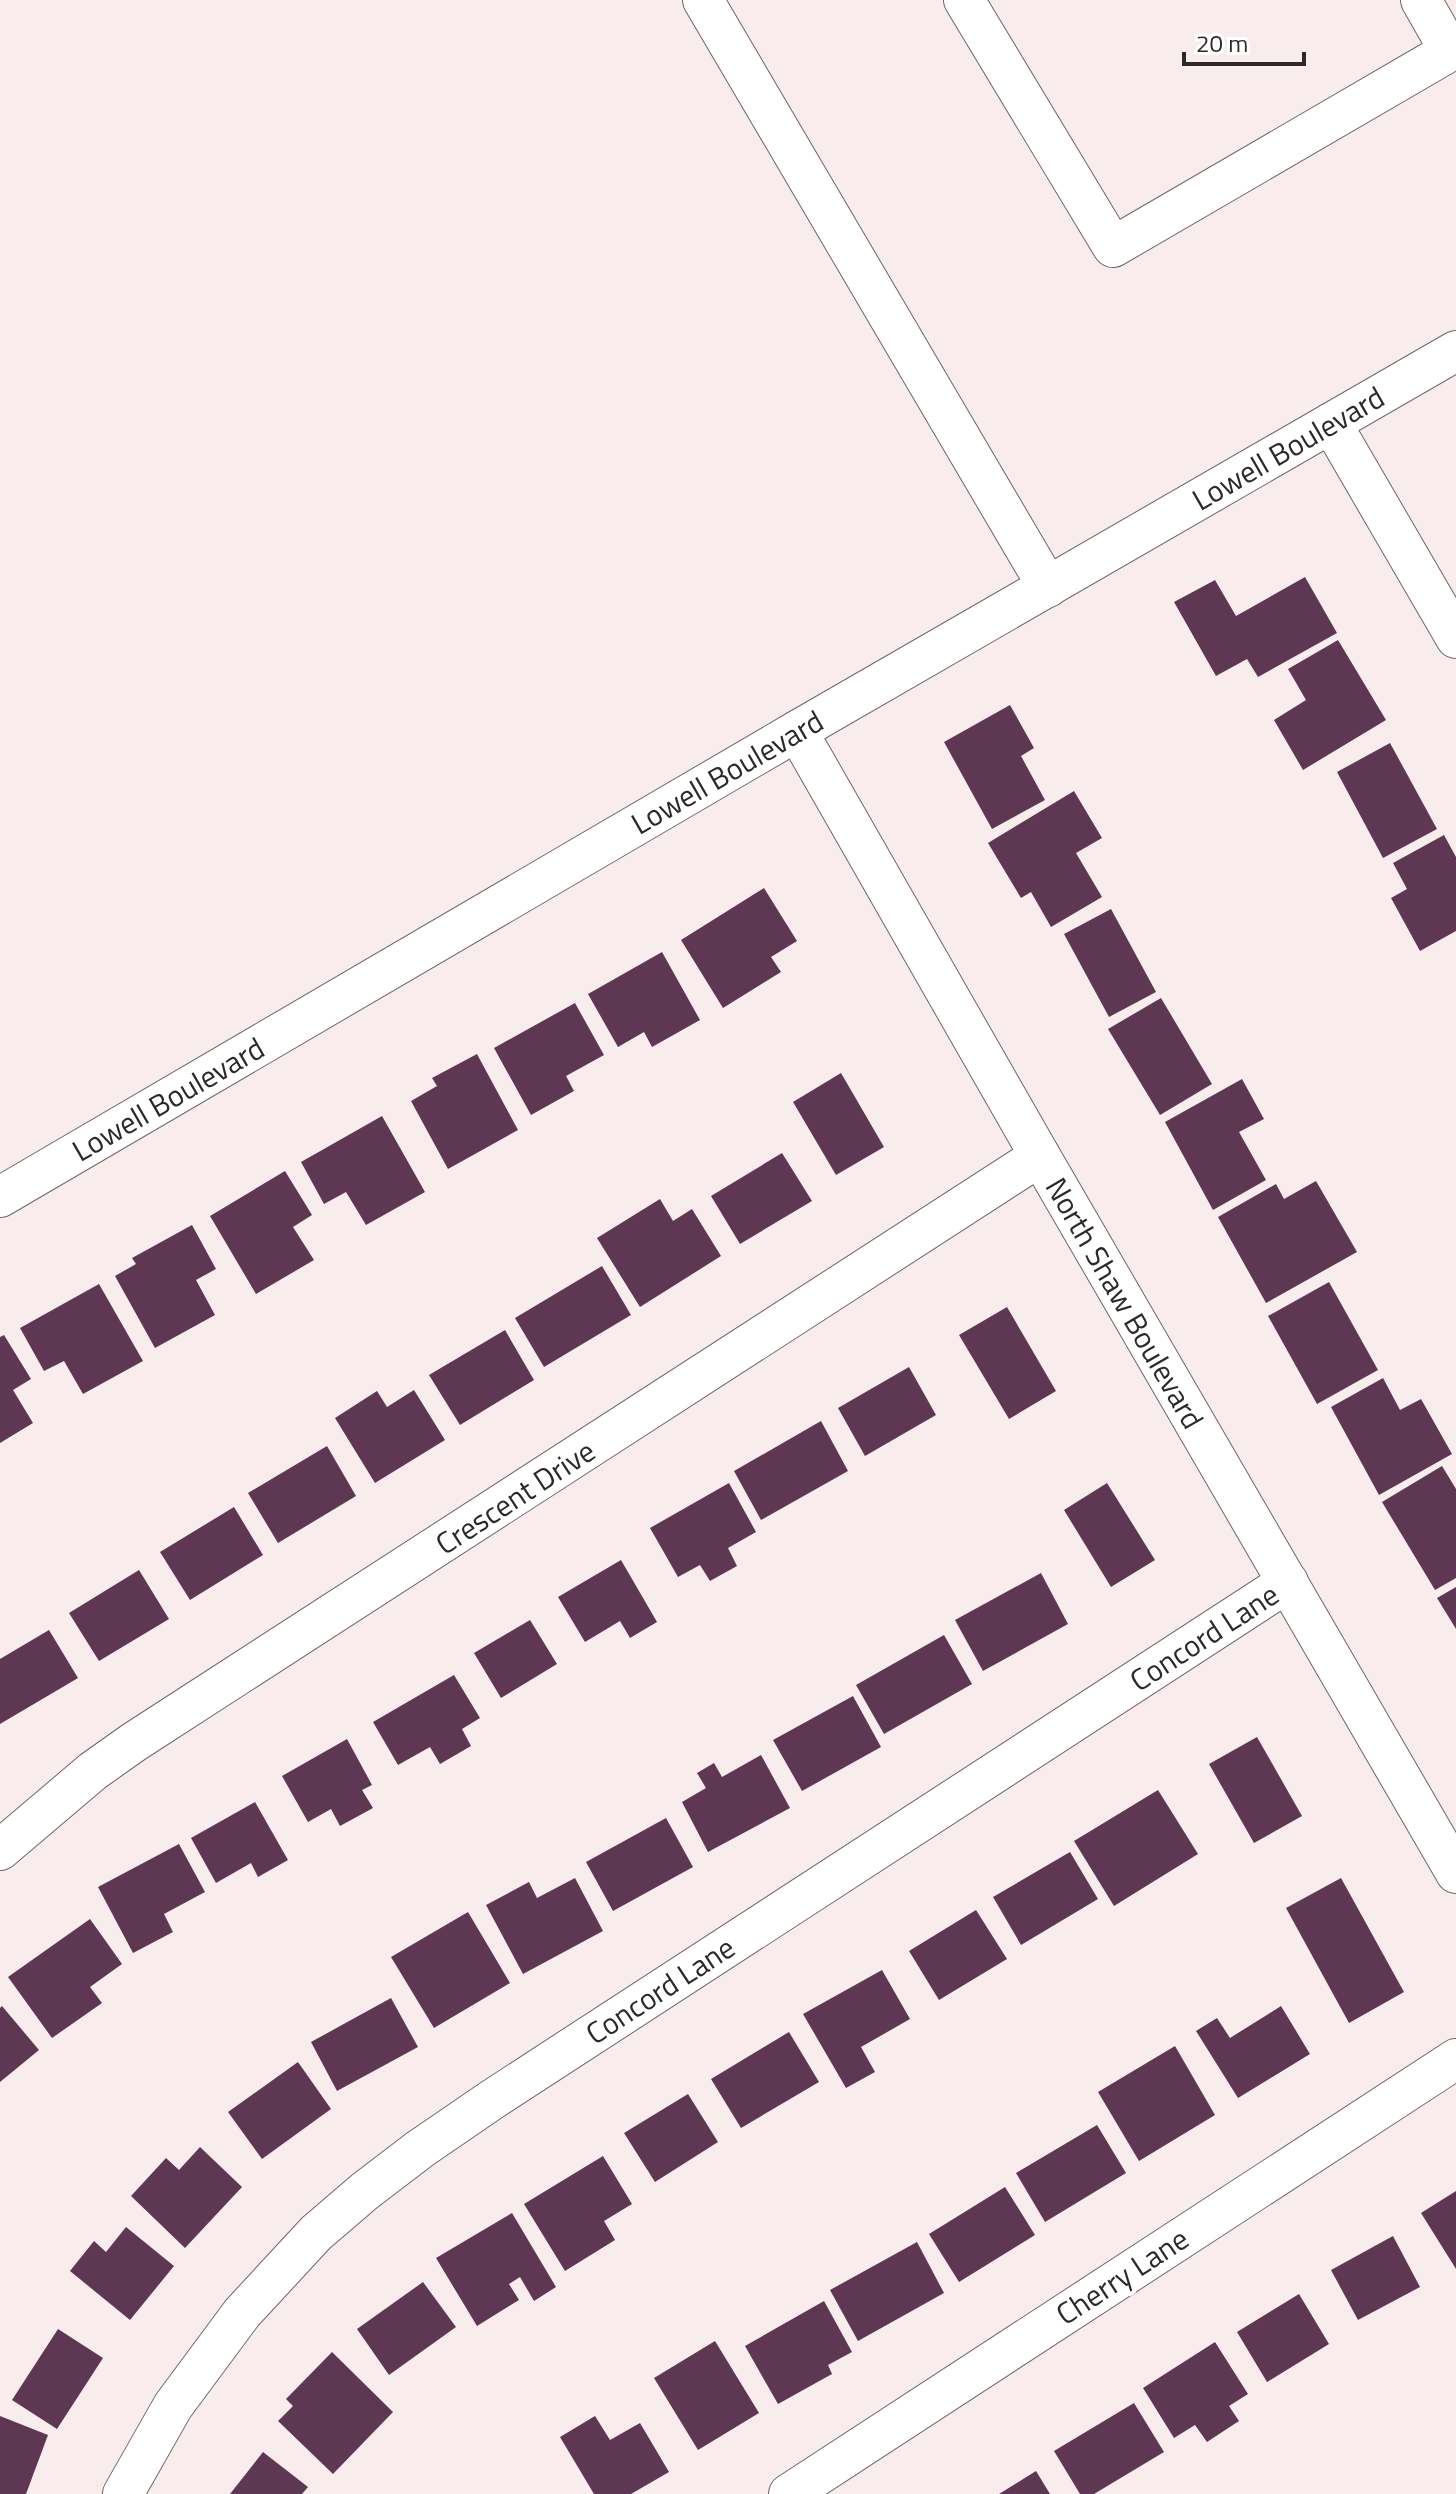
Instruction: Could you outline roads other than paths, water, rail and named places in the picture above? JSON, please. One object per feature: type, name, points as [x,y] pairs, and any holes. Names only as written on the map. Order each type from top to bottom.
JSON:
[{"type":"street","points":[[703,0],[1048,587]]},
{"type":"street","points":[[964,0],[1113,247],[1450,51],[1421,0]]},
{"type":"street","name":"Lowell Boulevard","points":[[0,1197],[797,731],[1456,351]]},
{"type":"street","points":[[1331,423],[1456,638]]},
{"type":"street","name":"North Shaw Boulevard","points":[[797,731],[1456,1873]]},
{"type":"street","name":"Crescent Drive","points":[[0,1850],[62,1796],[134,1742],[1040,1156]]},
{"type":"street","name":"Concord Lane","points":[[123,2494],[173,2406],[242,2313],[316,2233],[365,2191],[493,2099],[1288,1582]]},
{"type":"street","name":"Cherry Lane","points":[[789,2494],[1456,2059]]}]
